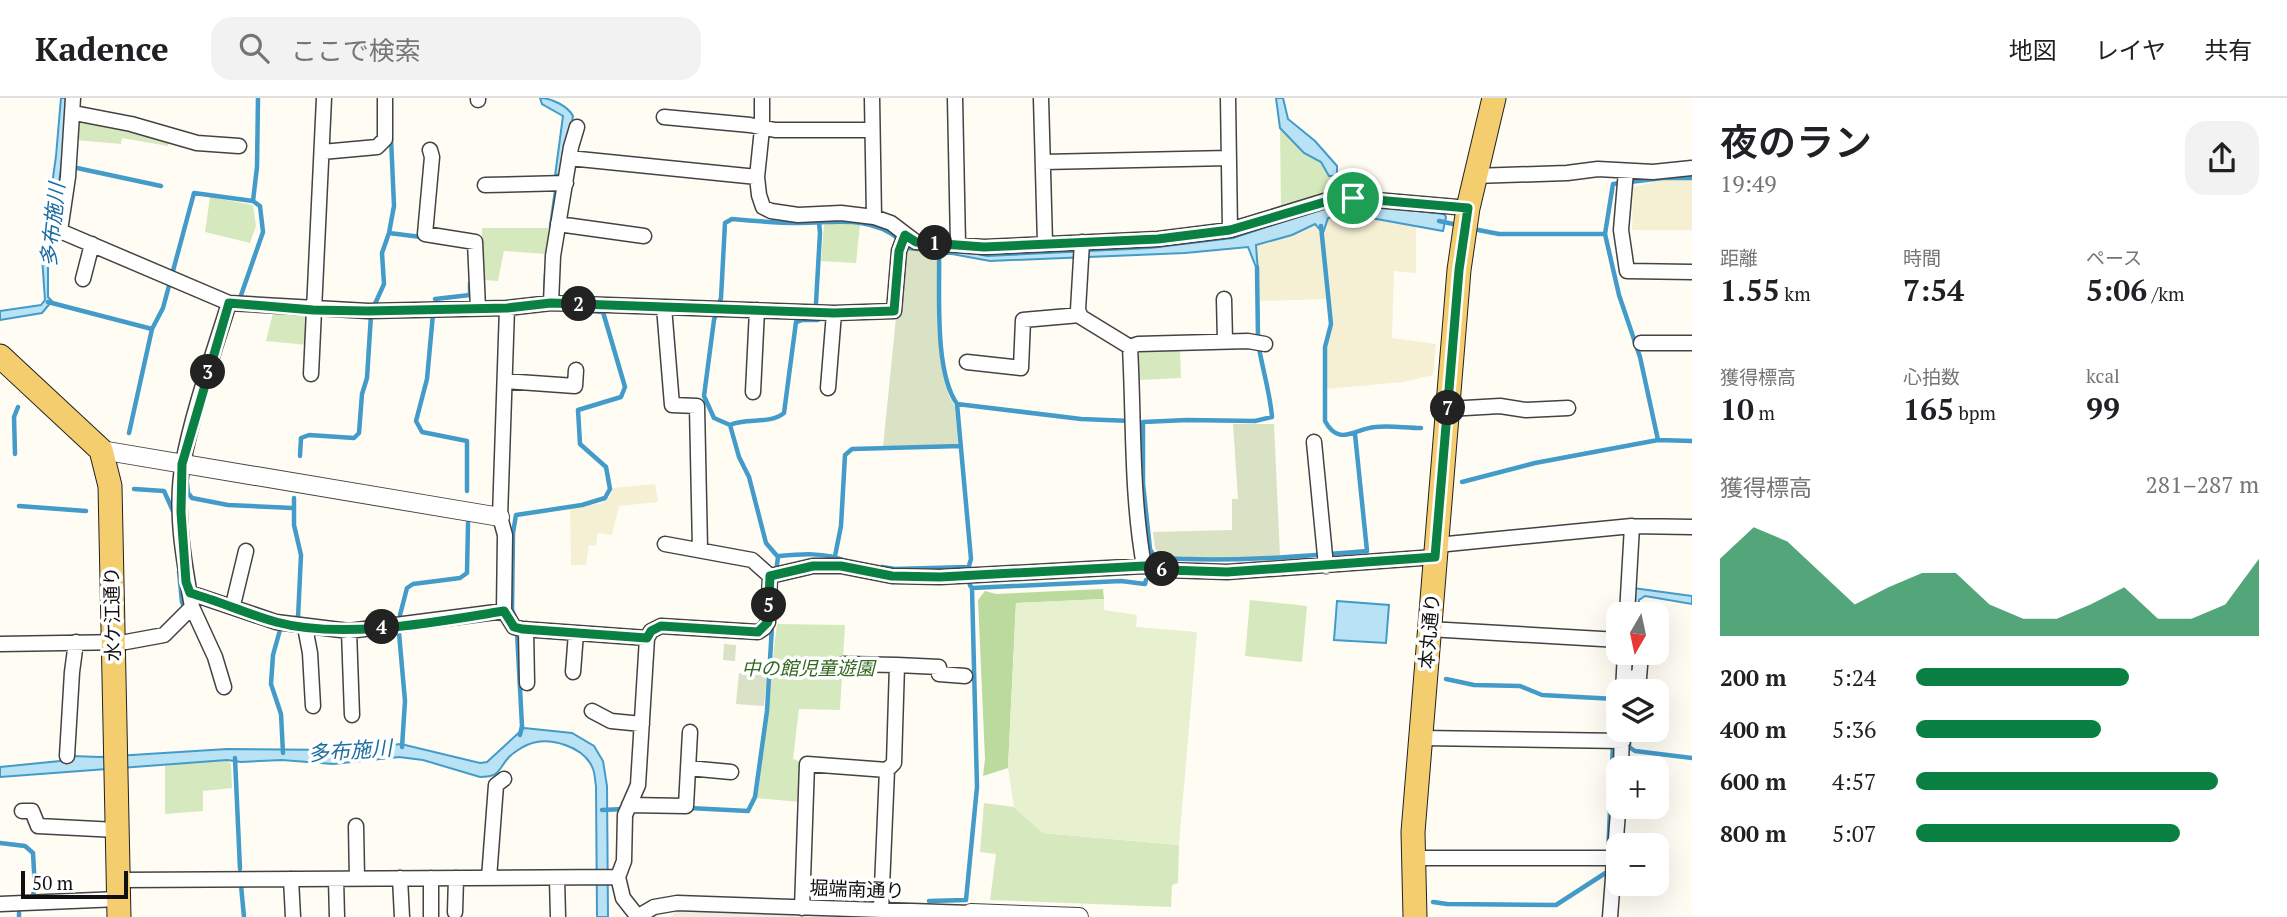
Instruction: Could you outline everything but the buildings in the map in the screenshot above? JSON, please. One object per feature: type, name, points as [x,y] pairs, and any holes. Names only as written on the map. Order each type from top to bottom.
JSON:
[{"type":"main road","name":"本丸通り","points":[[1415,917],[1413,832],[1466,221],[1474,176],[1494,98]]},
{"type":"main road","points":[[0,356],[101,450]]},
{"type":"main road","name":"水ケ江通り","points":[[101,450],[110,486],[119,899]]},
{"type":"street","points":[[73,98],[68,177],[60,231],[171,279],[235,303],[313,310],[372,311],[507,308],[548,303],[834,313],[894,311],[902,241],[891,223],[874,217],[841,213],[798,215],[771,211],[763,207],[757,177],[762,98]]},
{"type":"street","points":[[311,374],[324,98]]},
{"type":"street","points":[[322,152],[377,147],[385,139],[385,98]]},
{"type":"street","points":[[872,98],[874,217]]},
{"type":"street","points":[[955,98],[958,244]]},
{"type":"street","points":[[1041,98],[1045,243]]},
{"type":"street","points":[[1228,98],[1230,230]]},
{"type":"street","points":[[74,113],[131,124],[197,143],[239,146]]},
{"type":"street","points":[[664,117],[762,128],[872,130]]},
{"type":"street","points":[[548,303],[558,224],[559,183],[577,127]]},
{"type":"street","points":[[430,150],[432,157],[425,234],[475,242],[478,308]]},
{"type":"street","points":[[569,158],[757,177]]},
{"type":"street","points":[[1043,162],[1229,158]]},
{"type":"street","points":[[1474,176],[1567,173],[1598,169],[1653,172],[1692,168]]},
{"type":"street","points":[[1626,171],[1621,230],[1627,271],[1692,272]]},
{"type":"street","points":[[485,185],[559,183]]},
{"type":"street","points":[[902,241],[984,247],[1045,243],[1082,250],[1230,230],[1328,201],[1353,198],[1466,221]]},
{"type":"street","points":[[558,224],[643,236]]},
{"type":"street","points":[[83,279],[92,244]]},
{"type":"street","points":[[1080,315],[1082,250]]},
{"type":"street","points":[[1224,299],[1225,341]]},
{"type":"street","points":[[224,687],[215,657],[189,606],[181,512],[182,464],[235,303]]},
{"type":"street","points":[[664,307],[671,405],[697,406],[700,549]]},
{"type":"street","points":[[507,308],[500,517],[505,535],[504,611],[521,628],[527,683]]},
{"type":"street","points":[[753,392],[757,310]]},
{"type":"street","points":[[828,388],[834,313]]},
{"type":"street","points":[[967,362],[1021,368],[1023,320],[1080,315],[1130,347]]},
{"type":"street","points":[[1130,347],[1139,344],[1225,341],[1261,344]]},
{"type":"street","points":[[1641,343],[1692,343]]},
{"type":"street","points":[[1130,347],[1133,466],[1144,566]]},
{"type":"street","points":[[506,381],[575,386],[576,370]]},
{"type":"street","points":[[1448,409],[1500,406],[1526,410],[1568,408]]},
{"type":"street","points":[[1314,442],[1325,558]]},
{"type":"street","points":[[101,450],[500,517]]},
{"type":"street","points":[[665,544],[752,560],[774,575],[813,566],[841,566],[892,576],[968,577],[1144,566],[1167,570],[1227,572],[1325,558],[1436,551],[1632,526],[1692,527]]},
{"type":"street","points":[[1628,602],[1632,526]]},
{"type":"street","points":[[233,606],[246,551]]},
{"type":"street","points":[[614,877],[624,861],[627,810],[638,785],[647,638],[651,631],[661,626],[758,632],[768,622],[774,575]]},
{"type":"street","points":[[0,644],[126,642],[164,635],[189,606],[233,606],[276,622],[349,631],[504,611]]},
{"type":"street","points":[[305,627],[310,653],[313,706]]},
{"type":"street","points":[[521,628],[647,638]]},
{"type":"street","points":[[1429,629],[1606,639]]},
{"type":"street","points":[[349,631],[352,715]]},
{"type":"street","points":[[573,672],[576,633]]},
{"type":"street","points":[[67,756],[76,642]]},
{"type":"street","points":[[844,664],[939,667],[939,674],[965,676]]},
{"type":"street","points":[[881,910],[887,771],[894,763],[897,666]]},
{"type":"street","points":[[592,711],[611,721],[642,724]]},
{"type":"street","points":[[627,810],[686,806],[690,732]]},
{"type":"street","points":[[1421,738],[1606,738]]},
{"type":"street","points":[[802,908],[807,764],[887,771]]},
{"type":"street","points":[[688,768],[731,772]]},
{"type":"street","points":[[489,878],[496,785],[504,779]]},
{"type":"street","points":[[22,811],[32,811],[38,826],[117,830]]},
{"type":"street","points":[[356,826],[357,879]]},
{"type":"street","points":[[1413,858],[1606,858]]},
{"type":"street","points":[[9,908],[119,899],[291,879],[614,877]]},
{"type":"street","points":[[614,877],[622,898],[638,917]]},
{"type":"street","points":[[336,878],[337,917]]},
{"type":"street","points":[[400,878],[402,917]]},
{"type":"street","points":[[431,878],[431,917]]},
{"type":"street","points":[[455,912],[456,878]]},
{"type":"street","points":[[556,878],[558,917]]},
{"type":"street","points":[[291,879],[293,917]]},
{"type":"street","points":[[1610,896],[1611,917]]},
{"type":"street","name":"堀端南通り","points":[[638,917],[654,907],[677,903],[1079,917]]},
{"type":"shaded area","points":[[1662,180],[1692,180],[1692,230],[1632,230],[1633,187]]},
{"type":"shaded area","points":[[1349,214],[1416,224],[1416,273],[1394,271],[1392,338],[1436,344],[1433,375],[1403,382],[1326,389],[1325,347],[1332,324],[1329,299],[1258,301],[1256,245],[1292,235],[1327,218]]},
{"type":"shaded area","points":[[655,484],[658,502],[619,506],[612,535],[598,533],[596,546],[589,545],[586,565],[571,565],[570,509],[602,503],[610,497],[613,488]]},
{"type":"shaded area","points":[[678,909],[902,917],[670,917]]},
{"type":"green space","points":[[78,118],[169,139],[168,146],[122,138],[121,144],[76,140]]},
{"type":"green space","points":[[1280,128],[1304,153],[1321,162],[1329,176],[1337,176],[1339,192],[1281,209]]},
{"type":"green space","points":[[210,197],[253,205],[256,226],[250,243],[205,232]]},
{"type":"green space","points":[[824,225],[860,225],[856,263],[821,261]]},
{"type":"green space","points":[[482,228],[549,228],[546,254],[504,251],[498,281],[482,280]]},
{"type":"green space","points":[[903,248],[938,254],[937,325],[941,364],[949,396],[955,407],[958,444],[883,447]]},
{"type":"green space","points":[[273,313],[308,316],[308,345],[266,341]]},
{"type":"green space","points":[[1143,349],[1180,349],[1181,378],[1138,380],[1137,357]]},
{"type":"green space","points":[[1233,424],[1274,424],[1280,556],[1212,559],[1161,555],[1155,548],[1153,532],[1232,530],[1232,499],[1238,499]]},
{"type":"green space","points":[[1103,589],[1104,599],[1016,603],[1008,768],[983,776],[985,759],[978,600],[985,591],[996,594]]},
{"type":"green space","points":[[1104,599],[1104,610],[1137,615],[1136,627],[1197,632],[1179,845],[1043,833],[1014,807],[1008,768],[1016,603]]},
{"type":"green space","points":[[1250,600],[1307,606],[1302,662],[1245,656]]},
{"type":"green space","name":"中の館児童遊園","points":[[777,624],[845,625],[840,710],[799,709],[793,759],[802,762],[800,802],[756,798]]},
{"type":"green space","points":[[724,644],[736,645],[735,661],[723,660]]},
{"type":"green space","points":[[739,673],[767,675],[764,706],[736,704]]},
{"type":"green space","points":[[227,760],[231,764],[232,788],[203,791],[203,811],[165,814],[165,764]]},
{"type":"green space","points":[[984,803],[1014,807],[1043,833],[1179,845],[1178,883],[1172,885],[1171,907],[990,900],[996,854],[980,852]]},
{"type":"water","points":[[61,98],[66,98],[63,153],[54,220],[50,231],[52,234],[48,266],[48,297],[52,301],[42,313],[0,320],[0,311],[41,305],[45,300],[42,257]]},
{"type":"water","points":[[540,98],[559,103],[573,116],[563,172],[555,176],[563,116],[542,104]]},
{"type":"water","points":[[1276,98],[1283,98],[1288,119],[1315,141],[1337,166],[1337,176],[1329,176],[1321,162],[1304,153],[1280,128]]},
{"type":"water","points":[[1331,206],[1375,206],[1444,214],[1446,217],[1443,231],[1349,214],[1328,218],[1323,233],[1315,224],[1292,235],[1256,245],[1258,272],[1248,247],[1185,253],[990,261],[938,254],[932,250],[953,249],[987,256],[1150,248],[1233,238]]},
{"type":"water","points":[[1633,588],[1692,596],[1692,604],[1645,596],[1639,602],[1632,602]]},
{"type":"water","points":[[1337,601],[1389,605],[1386,643],[1334,640]]},
{"type":"water","name":"多布施川","points":[[524,728],[572,733],[594,746],[603,761],[607,786],[608,917],[597,917],[594,771],[589,761],[574,749],[555,742],[536,742],[525,746],[509,757],[496,774],[487,777],[423,760],[399,757],[333,764],[227,760],[0,777],[0,767],[70,760],[72,756],[100,757],[227,749],[342,750],[401,744],[480,763],[487,762]]},
{"type":"waterway","points":[[253,201],[257,167],[258,98]]},
{"type":"waterway","points":[[374,306],[384,284],[382,253],[394,206],[391,138]]},
{"type":"waterway","points":[[77,168],[161,186]]},
{"type":"waterway","points":[[1692,178],[1663,178],[1613,184],[1605,234],[1619,295],[1640,357],[1658,440],[1692,441]]},
{"type":"waterway","points":[[551,227],[557,184]]},
{"type":"waterway","points":[[129,433],[152,329],[163,308],[194,193],[253,201],[260,206],[263,232],[239,301]]},
{"type":"waterway","points":[[730,425],[714,418],[704,396],[714,320],[721,298],[725,223],[732,219],[790,223],[863,223],[888,231],[899,239]]},
{"type":"waterway","points":[[1439,221],[1458,225]]},
{"type":"waterway","points":[[816,303],[819,222]]},
{"type":"waterway","points":[[1321,226],[1331,324],[1325,347],[1325,421],[1330,429],[1341,435],[1381,426],[1421,428]]},
{"type":"waterway","points":[[1473,229],[1499,234],[1605,234]]},
{"type":"waterway","points":[[389,233],[421,237]]},
{"type":"waterway","points":[[906,245],[909,248],[937,251]]},
{"type":"waterway","points":[[939,252],[941,352],[950,390],[957,404],[971,559],[968,578],[972,588]]},
{"type":"waterway","points":[[1257,267],[1258,339]]},
{"type":"waterway","points":[[545,297],[546,274]]},
{"type":"waterway","points":[[435,299],[470,295],[470,283]]},
{"type":"waterway","points":[[48,302],[152,329]]},
{"type":"waterway","points":[[515,617],[512,610],[513,533],[516,515],[582,505],[605,498],[610,489],[606,467],[580,444],[578,410],[621,397],[625,387],[603,312],[590,311]]},
{"type":"waterway","points":[[433,314],[427,379],[416,421],[422,432],[467,441],[467,491]]},
{"type":"waterway","points":[[300,456],[301,438],[309,435],[354,438],[359,433],[362,394],[367,378],[371,315]]},
{"type":"waterway","points":[[730,425],[772,419],[784,413],[796,322],[818,320]]},
{"type":"waterway","points":[[1259,348],[1272,417],[1255,421],[1143,422],[1143,484],[1150,549],[1154,556],[1238,559],[1367,551],[1355,434]]},
{"type":"waterway","points":[[957,404],[1081,419],[1131,421]]},
{"type":"waterway","points":[[15,454],[14,417],[18,407]]},
{"type":"waterway","points":[[730,425],[739,457],[749,477],[766,543],[778,557],[776,572]]},
{"type":"waterway","points":[[1462,482],[1535,463],[1658,440]]},
{"type":"waterway","points":[[835,556],[841,526],[845,455],[852,449],[961,446]]},
{"type":"waterway","points":[[187,483],[188,493],[192,498],[228,505],[293,508]]},
{"type":"waterway","points":[[134,489],[164,491],[173,511]]},
{"type":"waterway","points":[[294,498],[294,525],[301,555],[298,618],[295,618]]},
{"type":"waterway","points":[[19,506],[86,511]]},
{"type":"waterway","points":[[400,615],[407,588],[413,584],[460,578],[467,573],[468,523]]},
{"type":"waterway","points":[[779,556],[821,555],[846,561]]},
{"type":"waterway","points":[[882,567],[968,567]]},
{"type":"waterway","points":[[179,572],[185,608]]},
{"type":"waterway","points":[[929,901],[966,900],[977,787],[972,588],[1121,581],[1145,584],[1146,580]]},
{"type":"waterway","points":[[689,808],[748,811],[755,797],[767,711],[772,626]]},
{"type":"waterway","points":[[280,630],[273,655],[271,684],[281,714],[283,753]]},
{"type":"waterway","points":[[517,632],[522,726],[520,735]]},
{"type":"waterway","name":"多布施川","points":[[399,633],[405,701],[402,747]]},
{"type":"waterway","points":[[1632,665],[1632,679]]},
{"type":"waterway","points":[[1446,679],[1474,685],[1520,686],[1542,695],[1615,699],[1609,833]]},
{"type":"waterway","points":[[1629,742],[1629,747],[1635,751],[1692,758]]},
{"type":"waterway","points":[[235,758],[240,869]]},
{"type":"waterway","points":[[602,810],[624,809]]},
{"type":"waterway","points":[[0,843],[25,846],[33,853],[33,895]]},
{"type":"waterway","points":[[1433,902],[1556,905],[1606,873]]},
{"type":"waterway","points":[[241,885],[244,917]]},
{"type":"route","points":[[1353,198],[1468,208],[1459,270],[1435,557],[1227,572],[1119,566],[940,577],[892,576],[841,566],[813,566],[770,576],[768,622],[758,632],[661,626],[651,631],[647,638],[522,629],[514,627],[504,611],[349,631],[305,627],[276,622],[190,593],[186,582],[180,494],[182,464],[229,303],[313,310],[368,311],[507,308],[551,303],[834,313],[894,311],[899,251],[905,235],[916,242],[984,247],[1158,239],[1230,230],[1328,201],[1353,198]]}]
